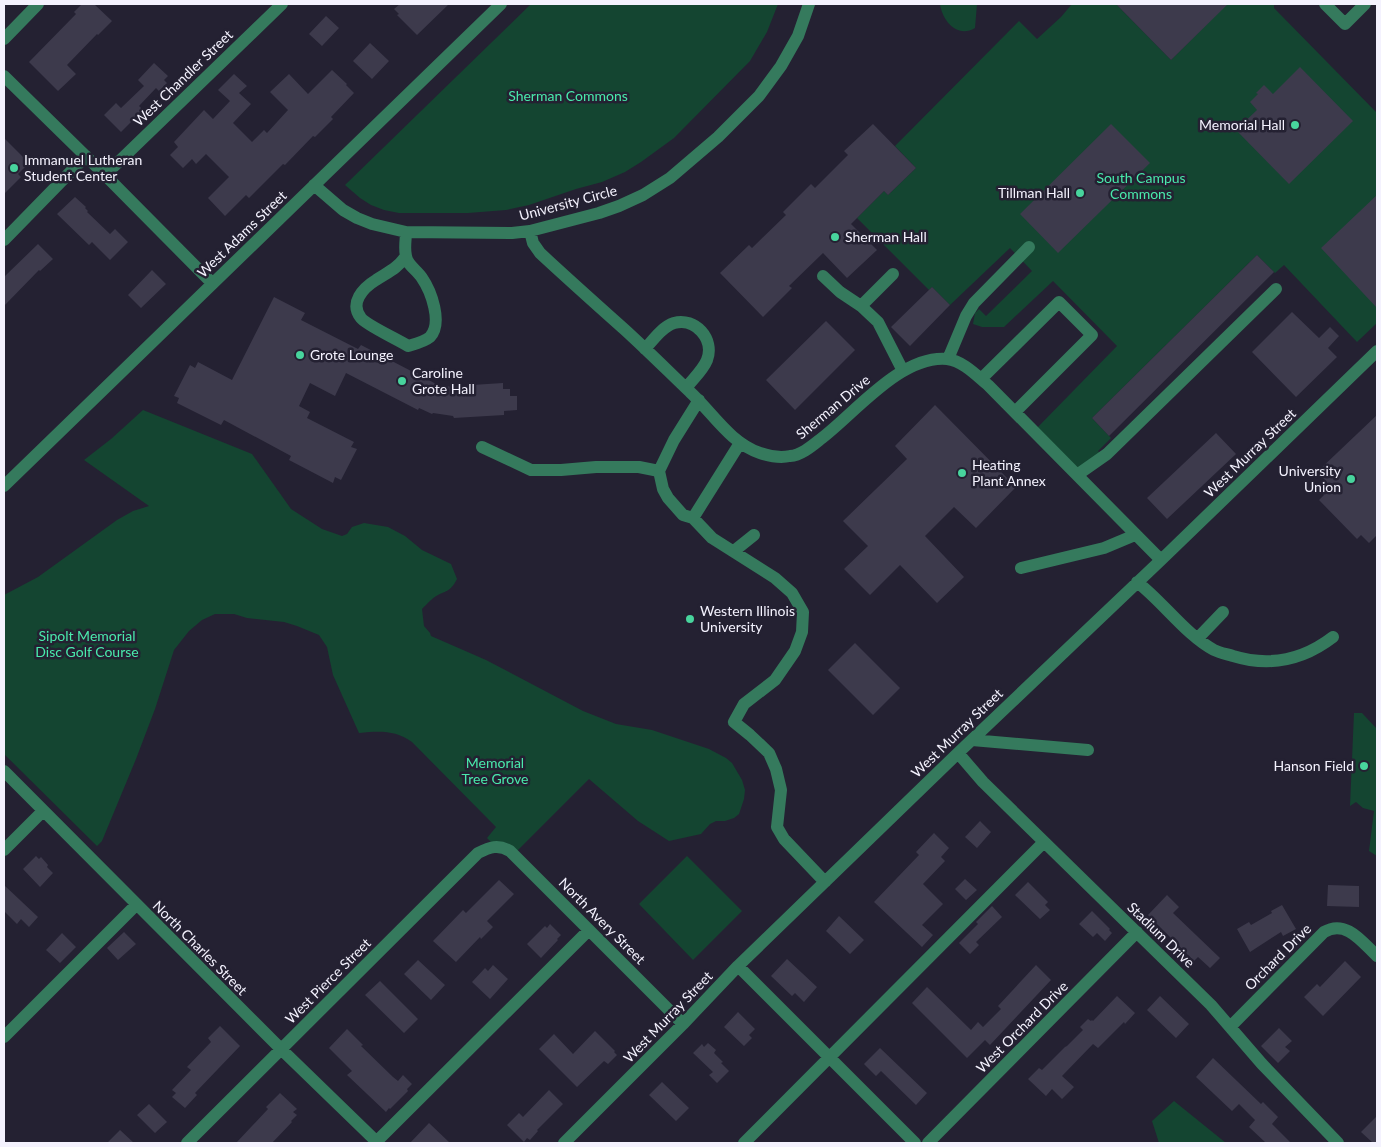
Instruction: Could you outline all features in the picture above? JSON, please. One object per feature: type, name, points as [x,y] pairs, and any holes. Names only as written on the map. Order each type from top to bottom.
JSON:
[{"type":"street","points":[[4,39],[38,4]]},
{"type":"street","name":"West Chandler Street","points":[[105,175],[282,4]]},
{"type":"street","name":"West Adams Street","points":[[4,486],[501,4]]},
{"type":"street","name":"University Circle","points":[[314,185],[343,210],[357,218],[372,224],[406,232],[512,233],[530,231],[599,213],[643,195],[670,178],[718,137],[759,96],[770,82],[798,36],[809,4]]},
{"type":"street","points":[[1325,4],[1345,24],[1365,4]]},
{"type":"street","points":[[4,76],[212,283]]},
{"type":"street","points":[[4,240],[86,156]]},
{"type":"street","name":"Sherman Drive","points":[[530,231],[533,242],[540,253],[646,349],[740,443],[759,452],[778,456],[792,456],[804,452],[830,432],[889,380],[914,365],[948,359]]},
{"type":"street","points":[[406,232],[406,256],[429,291],[435,309],[436,323],[430,336],[418,344],[408,346],[362,320],[357,312],[357,298],[364,288],[400,265],[406,256]]},
{"type":"street","points":[[1029,247],[974,303],[966,316],[948,359],[962,364],[981,379],[1160,560]]},
{"type":"street","points":[[861,306],[893,274]]},
{"type":"street","points":[[823,276],[878,322],[903,371]]},
{"type":"street","points":[[1077,475],[1108,454],[1276,289]]},
{"type":"street","points":[[981,379],[1059,302],[1092,335],[1015,412]]},
{"type":"street","points":[[646,349],[666,327],[674,323],[692,324],[699,329],[705,336],[709,353],[706,362],[686,388]]},
{"type":"street","name":"West Murray Street","points":[[564,1143],[738,966],[1377,351]]},
{"type":"street","points":[[699,400],[674,440],[659,471],[663,489],[668,498],[683,515],[693,518],[712,538],[775,578],[792,593],[803,612],[802,632],[795,652],[775,680],[744,704],[734,722],[769,754],[776,769],[781,790],[777,828],[784,839],[825,882]]},
{"type":"street","points":[[693,518],[740,443]]},
{"type":"street","points":[[482,446],[532,470],[639,467],[659,471]]},
{"type":"street","points":[[734,551],[754,535]]},
{"type":"street","points":[[1021,568],[1104,548],[1135,535]]},
{"type":"street","points":[[1137,582],[1148,590],[1198,638],[1215,650],[1246,660],[1276,661],[1290,659],[1304,655],[1333,637]]},
{"type":"street","points":[[1198,638],[1223,612]]},
{"type":"street","points":[[972,740],[1088,750]]},
{"type":"street","name":"Stadium Drive","points":[[958,753],[1044,842],[1211,1005],[1262,1064],[1338,1143]]},
{"type":"street","name":"North Charles Street","points":[[4,771],[136,905],[377,1143]]},
{"type":"street","points":[[4,850],[43,811]]},
{"type":"street","points":[[744,1143],[1044,842]]},
{"type":"street","name":"North Avery Street","points":[[495,846],[510,851],[683,1024]]},
{"type":"street","name":"West Pierce Street","points":[[187,1143],[478,853],[495,846]]},
{"type":"street","points":[[4,1037],[136,905]]},
{"type":"street","name":"Orchard Drive","points":[[1230,1027],[1324,932],[1340,928],[1350,931],[1377,956]]},
{"type":"street","points":[[377,1143],[589,930]]},
{"type":"street","name":"West Orchard Drive","points":[[928,1143],[1136,932]]},
{"type":"street","points":[[738,966],[915,1143]]},
{"type":"green space","name":"Sherman Commons","points":[[531,4],[778,4],[767,32],[750,61],[674,138],[625,172],[602,182],[529,205],[506,210],[468,213],[399,213],[384,210],[360,198],[345,185]]},
{"type":"green space","points":[[940,4],[977,4],[975,28],[962,31],[952,26],[947,22]]},
{"type":"green space","name":"South Campus Commons","points":[[1072,4],[1116,4],[1171,60],[1224,7],[1221,4],[1274,4],[1274,8],[1377,113],[1377,323],[1357,342],[1284,265],[1275,273],[1257,255],[1092,418],[1111,438],[1098,451],[1103,457],[1077,475],[1034,431],[1117,346],[1053,281],[1004,327],[982,327],[973,324],[975,313],[979,309],[986,316],[1032,271],[1010,248],[950,305],[932,287],[929,290],[857,218],[884,191],[888,195],[916,168],[895,146],[1019,21],[1037,39]]},
{"type":"green space","name":"Sipolt Memorial Disc Golf Course","points":[[143,410],[252,454],[291,509],[322,529],[342,536],[347,534],[352,527],[364,523],[388,527],[405,536],[422,550],[451,564],[457,579],[455,583],[422,609],[424,626],[431,636],[486,660],[583,711],[616,724],[652,730],[709,749],[726,758],[732,763],[742,780],[745,790],[739,814],[734,818],[710,824],[701,834],[669,841],[638,821],[589,779],[514,854],[495,846],[487,838],[496,827],[412,742],[393,733],[359,733],[333,675],[327,647],[319,635],[284,622],[247,618],[234,614],[215,614],[202,620],[189,631],[174,650],[136,759],[102,841],[97,846],[4,754],[4,595],[38,577],[117,520],[133,511],[149,506],[84,460]]},
{"type":"green space","name":"Hanson Field","points":[[1354,713],[1362,713],[1377,729],[1377,856],[1369,851],[1374,811],[1363,808],[1356,802],[1350,806]]},
{"type":"green space","points":[[687,856],[742,911],[693,960],[639,904]]},
{"type":"green space","points":[[1174,1101],[1226,1143],[1159,1143],[1152,1121]]},
{"type":"building","points":[[82,4],[94,4],[112,21],[67,65],[76,74],[58,91],[29,62],[76,14],[74,12]]},
{"type":"building","points":[[400,4],[449,4],[417,35],[397,15],[399,14],[394,9]]},
{"type":"building","points":[[1116,4],[1228,4],[1171,60]]},
{"type":"building","points":[[326,16],[339,28],[322,46],[309,34]]},
{"type":"building","points":[[370,43],[389,61],[372,79],[353,61]]},
{"type":"building","points":[[154,63],[168,76],[164,80],[167,83],[159,91],[156,88],[139,106],[143,110],[121,132],[104,115],[116,103],[121,108],[144,86],[138,80]]},
{"type":"building","name":"Memorial Hall","points":[[1300,67],[1353,121],[1289,184],[1236,130],[1257,110],[1250,102],[1264,85],[1273,94]]},
{"type":"building","points":[[332,70],[354,93],[331,117],[333,119],[315,137],[313,136],[249,198],[246,195],[225,216],[208,198],[229,177],[206,154],[196,164],[192,159],[183,168],[170,155],[178,147],[174,142],[204,110],[213,119],[230,101],[218,90],[234,74],[247,86],[239,93],[251,104],[233,123],[252,142],[264,130],[267,133],[288,110],[270,92],[289,74],[308,94]]},
{"type":"building","points":[[873,124],[916,168],[888,195],[884,191],[851,224],[877,250],[847,278],[823,253],[789,286],[792,288],[763,317],[720,273],[749,245],[752,248],[786,215],[783,212],[811,184],[815,188],[848,155],[844,151]]},
{"type":"building","name":"Tillman Hall","points":[[1111,124],[1150,163],[1058,253],[1020,214]]},
{"type":"building","name":"Immanuel Lutheran Student Center","points":[[4,138],[29,163],[18,174],[21,177],[4,194]]},
{"type":"building","points":[[1377,195],[1377,308],[1321,248]]},
{"type":"building","points":[[75,197],[86,207],[87,212],[110,234],[115,229],[128,242],[110,260],[92,242],[89,245],[57,214]]},
{"type":"building","points":[[38,244],[53,259],[39,270],[4,306],[4,277]]},
{"type":"building","points":[[1257,255],[1274,272],[1109,436],[1092,418]]},
{"type":"building","points":[[152,270],[166,284],[141,308],[128,295]]},
{"type":"building","points":[[932,287],[950,305],[910,346],[891,327]]},
{"type":"building","points":[[274,297],[305,313],[301,320],[358,349],[361,345],[441,387],[503,383],[503,389],[510,389],[510,396],[517,396],[517,410],[504,411],[504,415],[454,418],[453,416],[432,414],[419,408],[418,410],[346,373],[335,396],[310,383],[299,406],[310,412],[307,418],[354,442],[351,447],[357,449],[341,480],[335,477],[333,483],[289,460],[291,456],[224,420],[221,425],[177,403],[179,398],[174,396],[190,365],[195,368],[198,362],[232,380]]},
{"type":"building","points":[[1292,312],[1319,338],[1330,327],[1339,336],[1328,348],[1337,357],[1296,397],[1252,352]]},
{"type":"building","points":[[826,321],[855,350],[795,410],[766,380]]},
{"type":"building","points":[[935,405],[1016,487],[976,528],[954,507],[925,536],[964,577],[937,603],[900,565],[870,595],[844,569],[868,546],[843,521],[907,459],[895,446]]},
{"type":"building","name":"University Union","points":[[1377,415],[1377,535],[1369,543],[1361,535],[1357,539],[1319,500],[1324,495],[1317,488],[1325,480],[1317,472]]},
{"type":"building","points":[[1216,433],[1236,454],[1167,519],[1147,498]]},
{"type":"building","points":[[855,643],[900,688],[873,715],[828,670]]},
{"type":"building","points":[[980,821],[991,832],[977,848],[965,837]]},
{"type":"building","points":[[934,833],[949,848],[941,857],[945,861],[923,884],[943,904],[922,925],[933,935],[922,947],[874,902],[919,855],[916,852]]},
{"type":"building","points":[[36,856],[39,859],[41,857],[53,873],[40,887],[23,869]]},
{"type":"building","points":[[965,879],[977,890],[966,900],[955,889]]},
{"type":"building","points":[[499,880],[514,894],[487,921],[493,927],[481,939],[480,937],[456,962],[433,941],[463,910],[466,913]]},
{"type":"building","points":[[1028,882],[1048,902],[1045,905],[1050,910],[1040,919],[1015,895]]},
{"type":"building","points":[[4,885],[38,917],[29,927],[21,919],[17,924],[4,911]]},
{"type":"building","points":[[1328,885],[1359,886],[1359,907],[1327,906]]},
{"type":"building","points":[[1167,895],[1179,907],[1173,913],[1220,958],[1210,968],[1198,957],[1194,961],[1148,915]]},
{"type":"building","points":[[1282,905],[1296,929],[1283,936],[1281,932],[1250,952],[1237,929],[1249,922],[1251,925]]},
{"type":"building","points":[[992,906],[1002,917],[976,942],[979,945],[970,954],[959,943],[978,924],[976,922]]},
{"type":"building","points":[[1092,911],[1112,933],[1105,941],[1097,933],[1093,937],[1079,924]]},
{"type":"building","points":[[839,916],[864,940],[850,954],[826,931]]},
{"type":"building","points":[[550,924],[561,935],[541,958],[527,944],[545,926],[547,928]]},
{"type":"building","points":[[124,932],[136,944],[118,960],[107,948]]},
{"type":"building","points":[[62,933],[76,947],[60,963],[46,950]]},
{"type":"building","points":[[787,959],[817,987],[804,1002],[795,993],[792,996],[771,976]]},
{"type":"building","points":[[418,960],[445,985],[431,1000],[404,974]]},
{"type":"building","points":[[1345,961],[1361,977],[1323,1016],[1304,997],[1317,984],[1320,987]]},
{"type":"building","points":[[493,965],[508,979],[490,999],[472,982],[485,968],[488,971]]},
{"type":"building","points":[[1036,965],[1051,980],[990,1045],[985,1040],[967,1058],[912,1003],[927,987],[971,1030],[978,1022],[983,1027],[1001,1009],[998,1006]]},
{"type":"building","points":[[380,981],[418,1019],[404,1033],[365,995]]},
{"type":"building","points":[[1117,996],[1135,1013],[1098,1048],[1093,1044],[1062,1076],[1074,1087],[1062,1099],[1052,1089],[1046,1096],[1028,1079],[1039,1068],[1042,1070],[1083,1030],[1080,1027],[1088,1019],[1093,1021]]},
{"type":"building","points":[[1160,996],[1189,1024],[1176,1038],[1147,1010]]},
{"type":"building","points":[[738,1012],[755,1029],[749,1035],[752,1038],[744,1046],[724,1027]]},
{"type":"building","points":[[220,1026],[240,1046],[195,1093],[197,1095],[185,1108],[172,1097],[176,1093],[172,1090],[191,1070],[187,1067],[211,1042],[208,1038]]},
{"type":"building","points":[[1279,1028],[1292,1041],[1285,1047],[1290,1051],[1278,1063],[1261,1046]]},
{"type":"building","points":[[347,1029],[363,1045],[361,1046],[393,1077],[398,1081],[403,1075],[412,1084],[407,1089],[408,1091],[386,1112],[347,1075],[352,1071],[329,1048]]},
{"type":"building","points":[[595,1031],[617,1055],[608,1064],[604,1061],[577,1087],[539,1049],[554,1034],[573,1054]]},
{"type":"building","points":[[708,1043],[716,1050],[714,1053],[729,1071],[717,1083],[709,1075],[713,1072],[693,1053],[702,1044],[704,1047]]},
{"type":"building","points":[[880,1048],[927,1093],[916,1105],[881,1071],[876,1076],[864,1064]]},
{"type":"building","points":[[1213,1058],[1261,1104],[1263,1102],[1278,1117],[1272,1124],[1291,1143],[1266,1143],[1249,1127],[1255,1120],[1239,1104],[1232,1111],[1196,1077]]},
{"type":"building","points":[[662,1082],[689,1108],[676,1121],[649,1095]]},
{"type":"building","points":[[549,1090],[563,1104],[537,1130],[530,1140],[527,1138],[524,1142],[507,1125],[519,1113],[523,1117]]},
{"type":"building","points":[[280,1093],[297,1109],[293,1112],[297,1115],[292,1122],[272,1143],[236,1143],[268,1109],[266,1107]]},
{"type":"building","points":[[149,1104],[167,1122],[155,1133],[137,1115]]},
{"type":"building","points":[[1377,1116],[1377,1143],[1373,1143],[1361,1132]]},
{"type":"building","points":[[429,1123],[450,1143],[410,1143]]},
{"type":"building","points":[[120,1130],[134,1143],[107,1143]]},
{"type":"place","name":"Memorial Hall","points":[[1295,125]]},
{"type":"place","name":"Immanuel Lutheran Student Center","points":[[14,168]]},
{"type":"place","name":"Tillman Hall","points":[[1080,193]]},
{"type":"place","name":"Sherman Hall","points":[[835,237]]},
{"type":"place","name":"Grote Lounge","points":[[300,355]]},
{"type":"place","name":"Caroline Grote Hall","points":[[402,381]]},
{"type":"place","name":"Heating Plant Annex","points":[[962,473]]},
{"type":"place","name":"University Union","points":[[1351,479]]},
{"type":"place","name":"Western Illinois University","points":[[690,619]]},
{"type":"place","name":"Hanson Field","points":[[1364,766]]},
{"type":"park label","name":"Memorial Tree Grove","points":[[495,772]]}]
